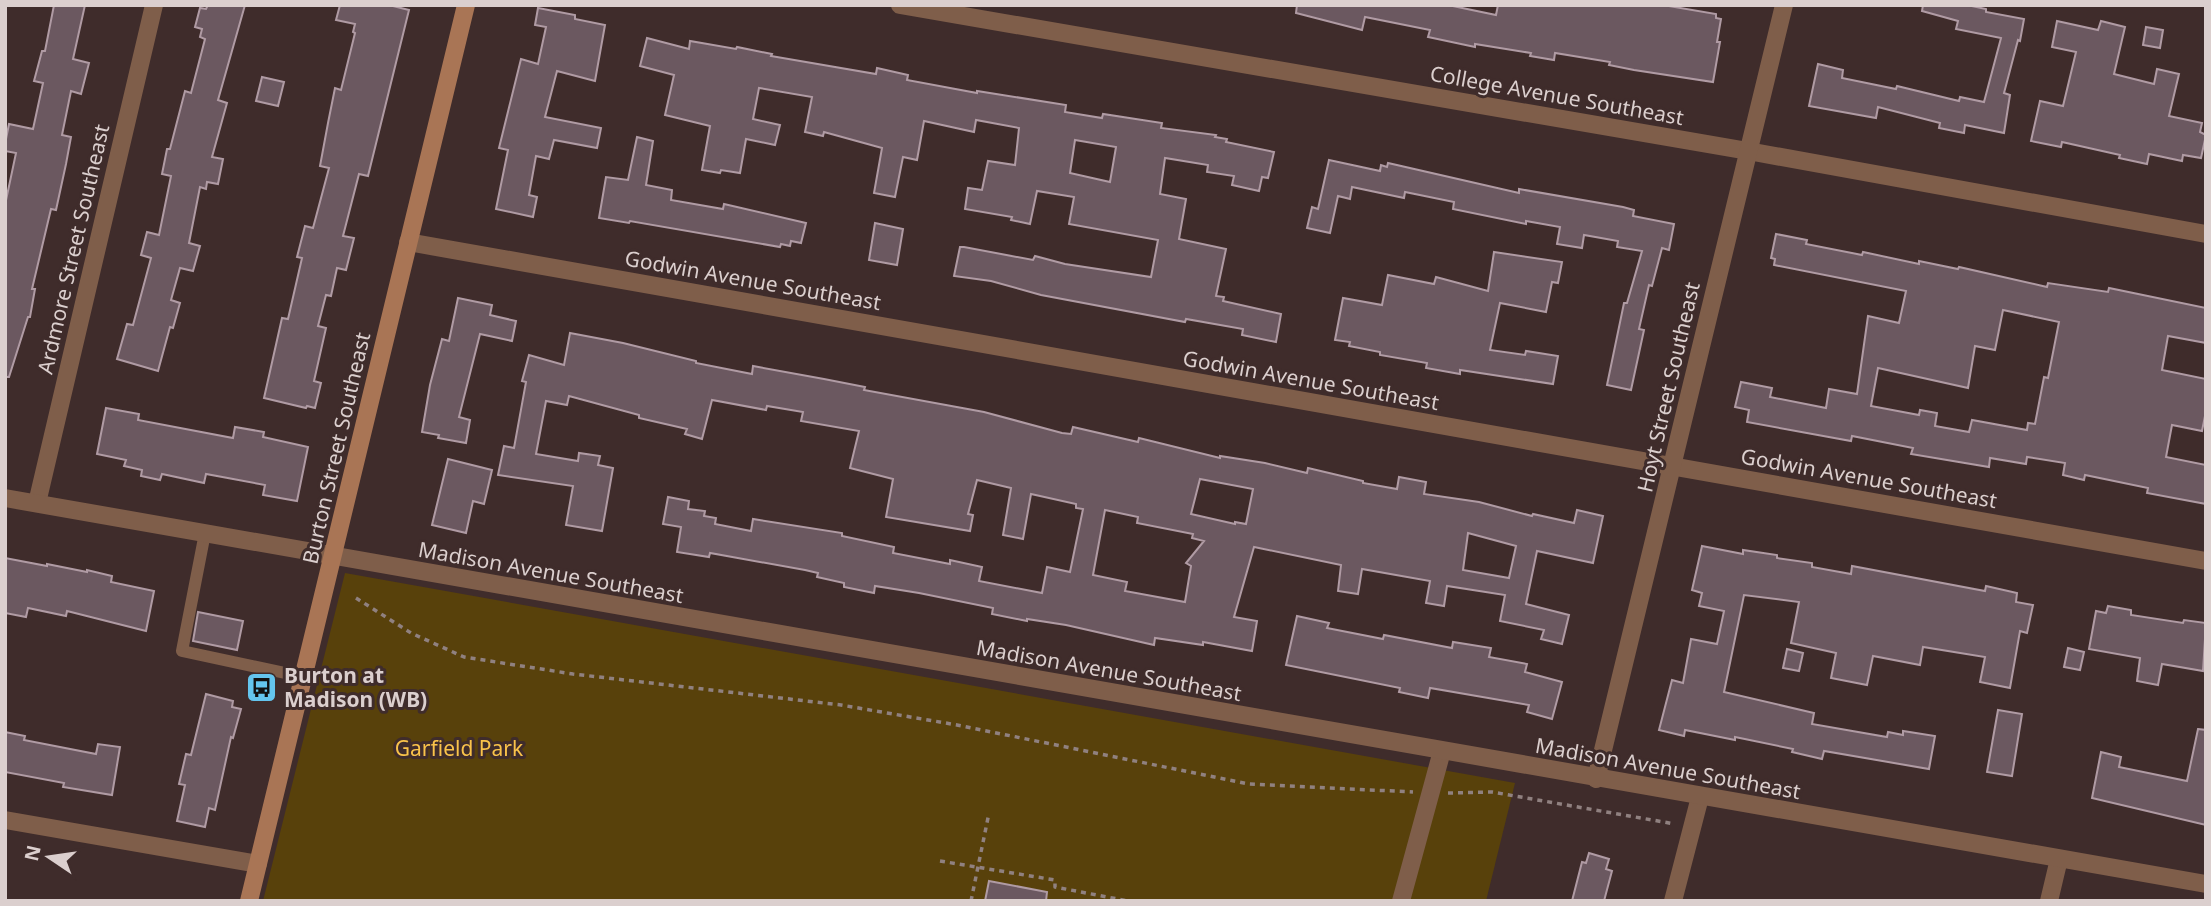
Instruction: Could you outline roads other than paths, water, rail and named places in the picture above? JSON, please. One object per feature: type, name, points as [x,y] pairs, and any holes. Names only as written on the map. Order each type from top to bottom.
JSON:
[{"type":"main road","name":"Burton Street Southeast","points":[[249,901],[466,5]]},
{"type":"street","name":"Ardmore Street Southeast","points":[[37,503],[154,5]]},
{"type":"street","name":"College Avenue Southeast","points":[[900,5],[1748,151],[2206,234]]},
{"type":"street","name":"Hoyt Street Southeast","points":[[1596,779],[1784,5]]},
{"type":"street","name":"Godwin Avenue Southeast","points":[[408,242],[2206,561]]},
{"type":"street","name":"Madison Avenue Southeast","points":[[5,498],[2206,884]]},
{"type":"street","points":[[1401,901],[1442,751]]},
{"type":"street","points":[[1674,901],[1700,797]]},
{"type":"street","points":[[5,820],[258,864]]},
{"type":"street","points":[[2049,901],[2059,859]]},
{"type":"lane","points":[[205,533],[182,651],[304,677]]},
{"type":"place","name":"Burton at Madison (WB)","points":[[261,687]]},
{"type":"park label","name":"Garfield Park","points":[[459,748]]}]
